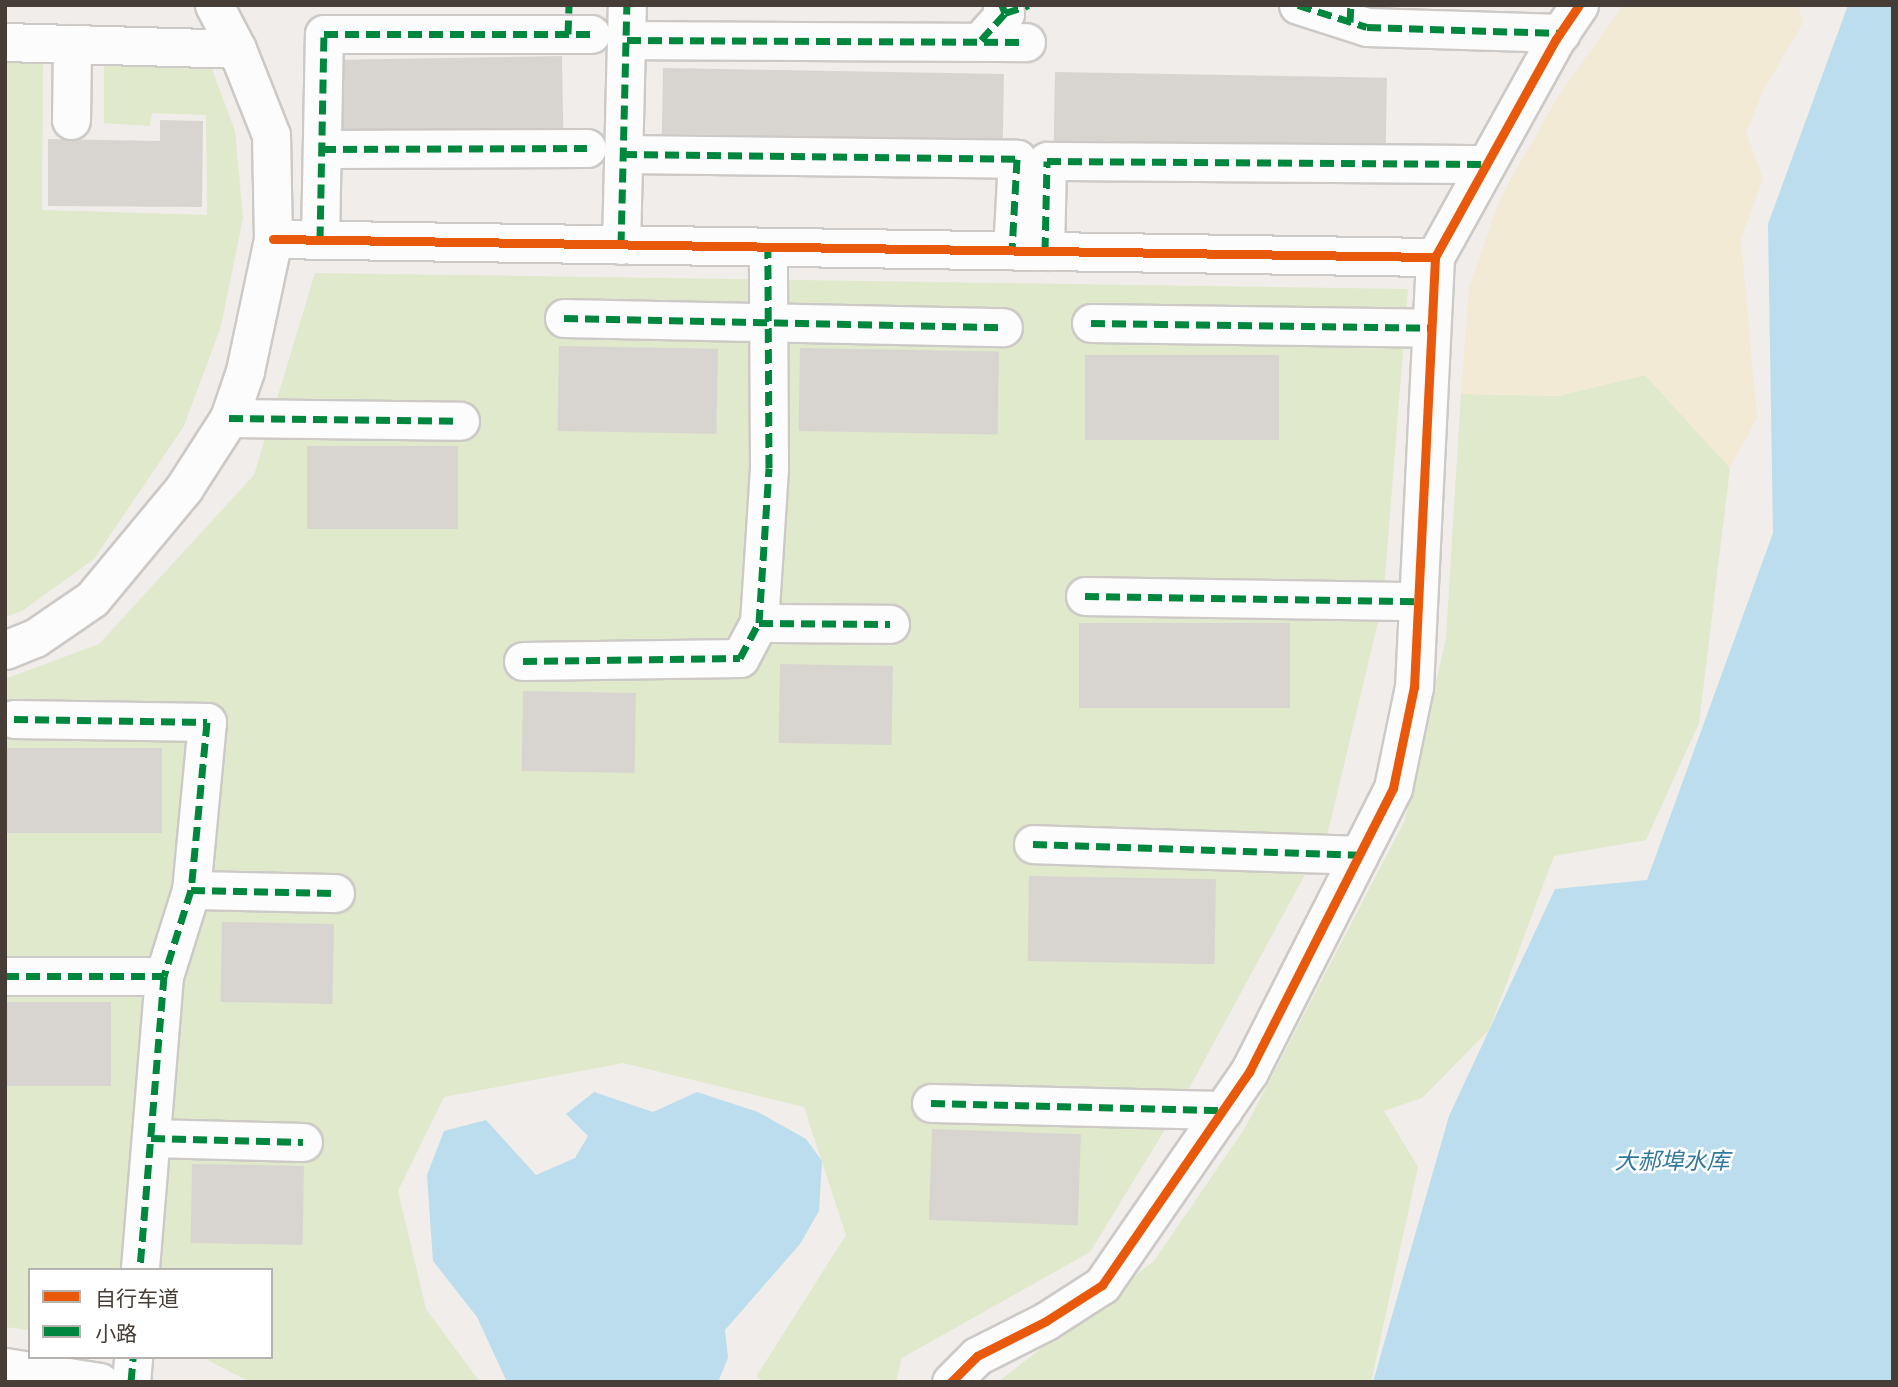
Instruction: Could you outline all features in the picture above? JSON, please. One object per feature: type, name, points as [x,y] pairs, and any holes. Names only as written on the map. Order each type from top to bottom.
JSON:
[{"type":"street","points":[[5,650],[35,638],[92,599],[184,488],[229,418],[245,371],[273,239],[271,135],[237,49],[214,5]]},
{"type":"street","points":[[1298,5],[1351,13],[1367,27],[1570,19]]},
{"type":"street","points":[[621,245],[627,23],[981,40],[1015,16]]},
{"type":"street","points":[[951,1382],[977,1356],[1046,1321],[1102,1285],[1249,1072],[1393,788],[1414,687],[1435,257],[1485,164],[1570,19]]},
{"type":"street","points":[[320,240],[324,34],[576,24]]},
{"type":"street","points":[[5,42],[237,49]]},
{"type":"street","points":[[71,120],[72,44]]},
{"type":"street","points":[[322,149],[587,148]]},
{"type":"street","points":[[623,154],[1017,159],[1029,250]]},
{"type":"street","points":[[1029,250],[1047,161],[1485,164]]},
{"type":"street","points":[[273,239],[1435,257]]},
{"type":"street","points":[[523,661],[740,658],[759,623],[769,468],[768,247]]},
{"type":"street","points":[[564,318],[1003,327]]},
{"type":"street","points":[[1091,323],[1431,328]]},
{"type":"street","points":[[229,418],[460,421]]},
{"type":"street","points":[[1085,596],[1418,601]]},
{"type":"street","points":[[759,623],[890,624]]},
{"type":"street","points":[[14,719],[207,723],[191,890],[164,976],[140,1268]]},
{"type":"street","points":[[1033,844],[1359,855]]},
{"type":"street","points":[[191,890],[335,893]]},
{"type":"street","points":[[5,976],[164,976]]},
{"type":"street","points":[[931,1103],[1223,1110]]},
{"type":"street","points":[[151,1138],[303,1142]]},
{"type":"street","points":[[131,1382],[133,1359]]},
{"type":"street","points":[[5,1367],[100,1382]]},
{"type":"green space","points":[[5,56],[43,56],[42,210],[207,215],[206,115],[152,113],[150,126],[104,123],[104,61],[209,61],[235,131],[243,218],[221,326],[184,426],[94,559],[22,611],[5,617]]},
{"type":"green space","points":[[315,273],[1408,289],[1383,601],[1328,832],[1180,1105],[1090,1252],[902,1358],[896,1382],[767,1382],[756,1377],[846,1235],[804,1107],[623,1063],[444,1097],[398,1191],[426,1309],[480,1382],[250,1382],[206,1359],[273,1359],[273,1268],[28,1268],[28,1330],[5,1327],[5,679],[99,644],[254,475]]},
{"type":"green space","points":[[1645,375],[1730,468],[1699,723],[1646,840],[1554,856],[1489,1030],[1422,1098],[1384,1111],[1418,1167],[1371,1382],[998,1382],[1154,1261],[1245,1128],[1405,820],[1446,638],[1461,394],[1558,396]]},
{"type":"sand","points":[[1623,5],[1798,5],[1803,23],[1765,87],[1746,133],[1763,178],[1741,239],[1757,418],[1730,468],[1645,375],[1558,396],[1461,394],[1469,288],[1500,198],[1559,95]]},
{"type":"water","name":"大郝埠水库","points":[[1848,5],[1893,5],[1893,1382],[1373,1382],[1449,1116],[1555,889],[1647,880],[1773,533],[1768,224]]},
{"type":"water","points":[[594,1092],[653,1112],[697,1092],[758,1112],[806,1139],[822,1161],[819,1211],[800,1244],[725,1330],[728,1358],[718,1382],[507,1382],[477,1317],[433,1261],[427,1175],[444,1131],[486,1120],[536,1175],[575,1158],[588,1136],[566,1114]]},
{"type":"building","points":[[562,56],[563,133],[342,137],[341,60]]},
{"type":"building","points":[[663,68],[1004,74],[1003,140],[662,134]]},
{"type":"building","points":[[1055,72],[1387,78],[1386,148],[1054,142]]},
{"type":"building","points":[[160,120],[203,121],[202,207],[48,206],[48,139],[160,141]]},
{"type":"building","points":[[559,346],[718,349],[716,434],[558,431]]},
{"type":"building","points":[[800,348],[999,351],[998,434],[799,431]]},
{"type":"building","points":[[1085,355],[1279,355],[1279,440],[1085,440]]},
{"type":"building","points":[[307,446],[458,446],[458,529],[307,529]]},
{"type":"building","points":[[1079,623],[1290,623],[1290,708],[1079,708]]},
{"type":"building","points":[[780,664],[893,666],[892,745],[779,743]]},
{"type":"building","points":[[523,691],[636,693],[635,773],[522,771]]},
{"type":"building","points":[[5,748],[162,748],[162,833],[5,833]]},
{"type":"building","points":[[1029,876],[1216,879],[1214,964],[1028,961]]},
{"type":"building","points":[[222,922],[334,924],[333,1004],[221,1002]]},
{"type":"building","points":[[5,1002],[111,1002],[111,1086],[5,1086]]},
{"type":"building","points":[[932,1129],[1081,1134],[1078,1225],[929,1220]]},
{"type":"building","points":[[192,1164],[304,1166],[303,1245],[191,1243]]},
{"type":"marked path","points":[[568,34],[569,5]]},
{"type":"marked path","points":[[621,245],[627,5]]},
{"type":"marked path","points":[[981,40],[1005,13],[1002,5]]},
{"type":"marked path","points":[[1005,13],[1029,5]]},
{"type":"marked path","points":[[1298,5],[1367,27],[1561,33]]},
{"type":"marked path","points":[[1350,22],[1351,5]]},
{"type":"marked path","points":[[320,240],[324,34],[591,34]]},
{"type":"marked path","points":[[627,40],[1026,42]]},
{"type":"marked path","points":[[322,149],[587,148]]},
{"type":"marked path","points":[[623,154],[1017,159],[1012,250]]},
{"type":"marked path","points":[[1045,251],[1047,161],[1485,164]]},
{"type":"marked path","points":[[523,661],[740,658],[759,623],[769,468],[768,247]]},
{"type":"marked path","points":[[564,318],[1003,327]]},
{"type":"marked path","points":[[1091,323],[1431,328]]},
{"type":"marked path","points":[[229,418],[460,421]]},
{"type":"marked path","points":[[1085,596],[1418,601]]},
{"type":"marked path","points":[[759,623],[890,624]]},
{"type":"marked path","points":[[14,719],[207,722],[191,890],[164,976],[140,1268]]},
{"type":"marked path","points":[[1033,844],[1359,855]]},
{"type":"marked path","points":[[191,890],[335,893]]},
{"type":"marked path","points":[[5,976],[164,976]]},
{"type":"marked path","points":[[931,1103],[1223,1110]]},
{"type":"marked path","points":[[151,1138],[303,1142]]},
{"type":"marked path","points":[[131,1382],[133,1359]]},
{"type":"cycle path","points":[[951,1382],[977,1356],[1046,1321],[1102,1285],[1249,1072],[1393,788],[1414,687],[1435,257],[1556,39],[1579,5]]},
{"type":"cycle path","points":[[273,239],[1435,257]]}]
